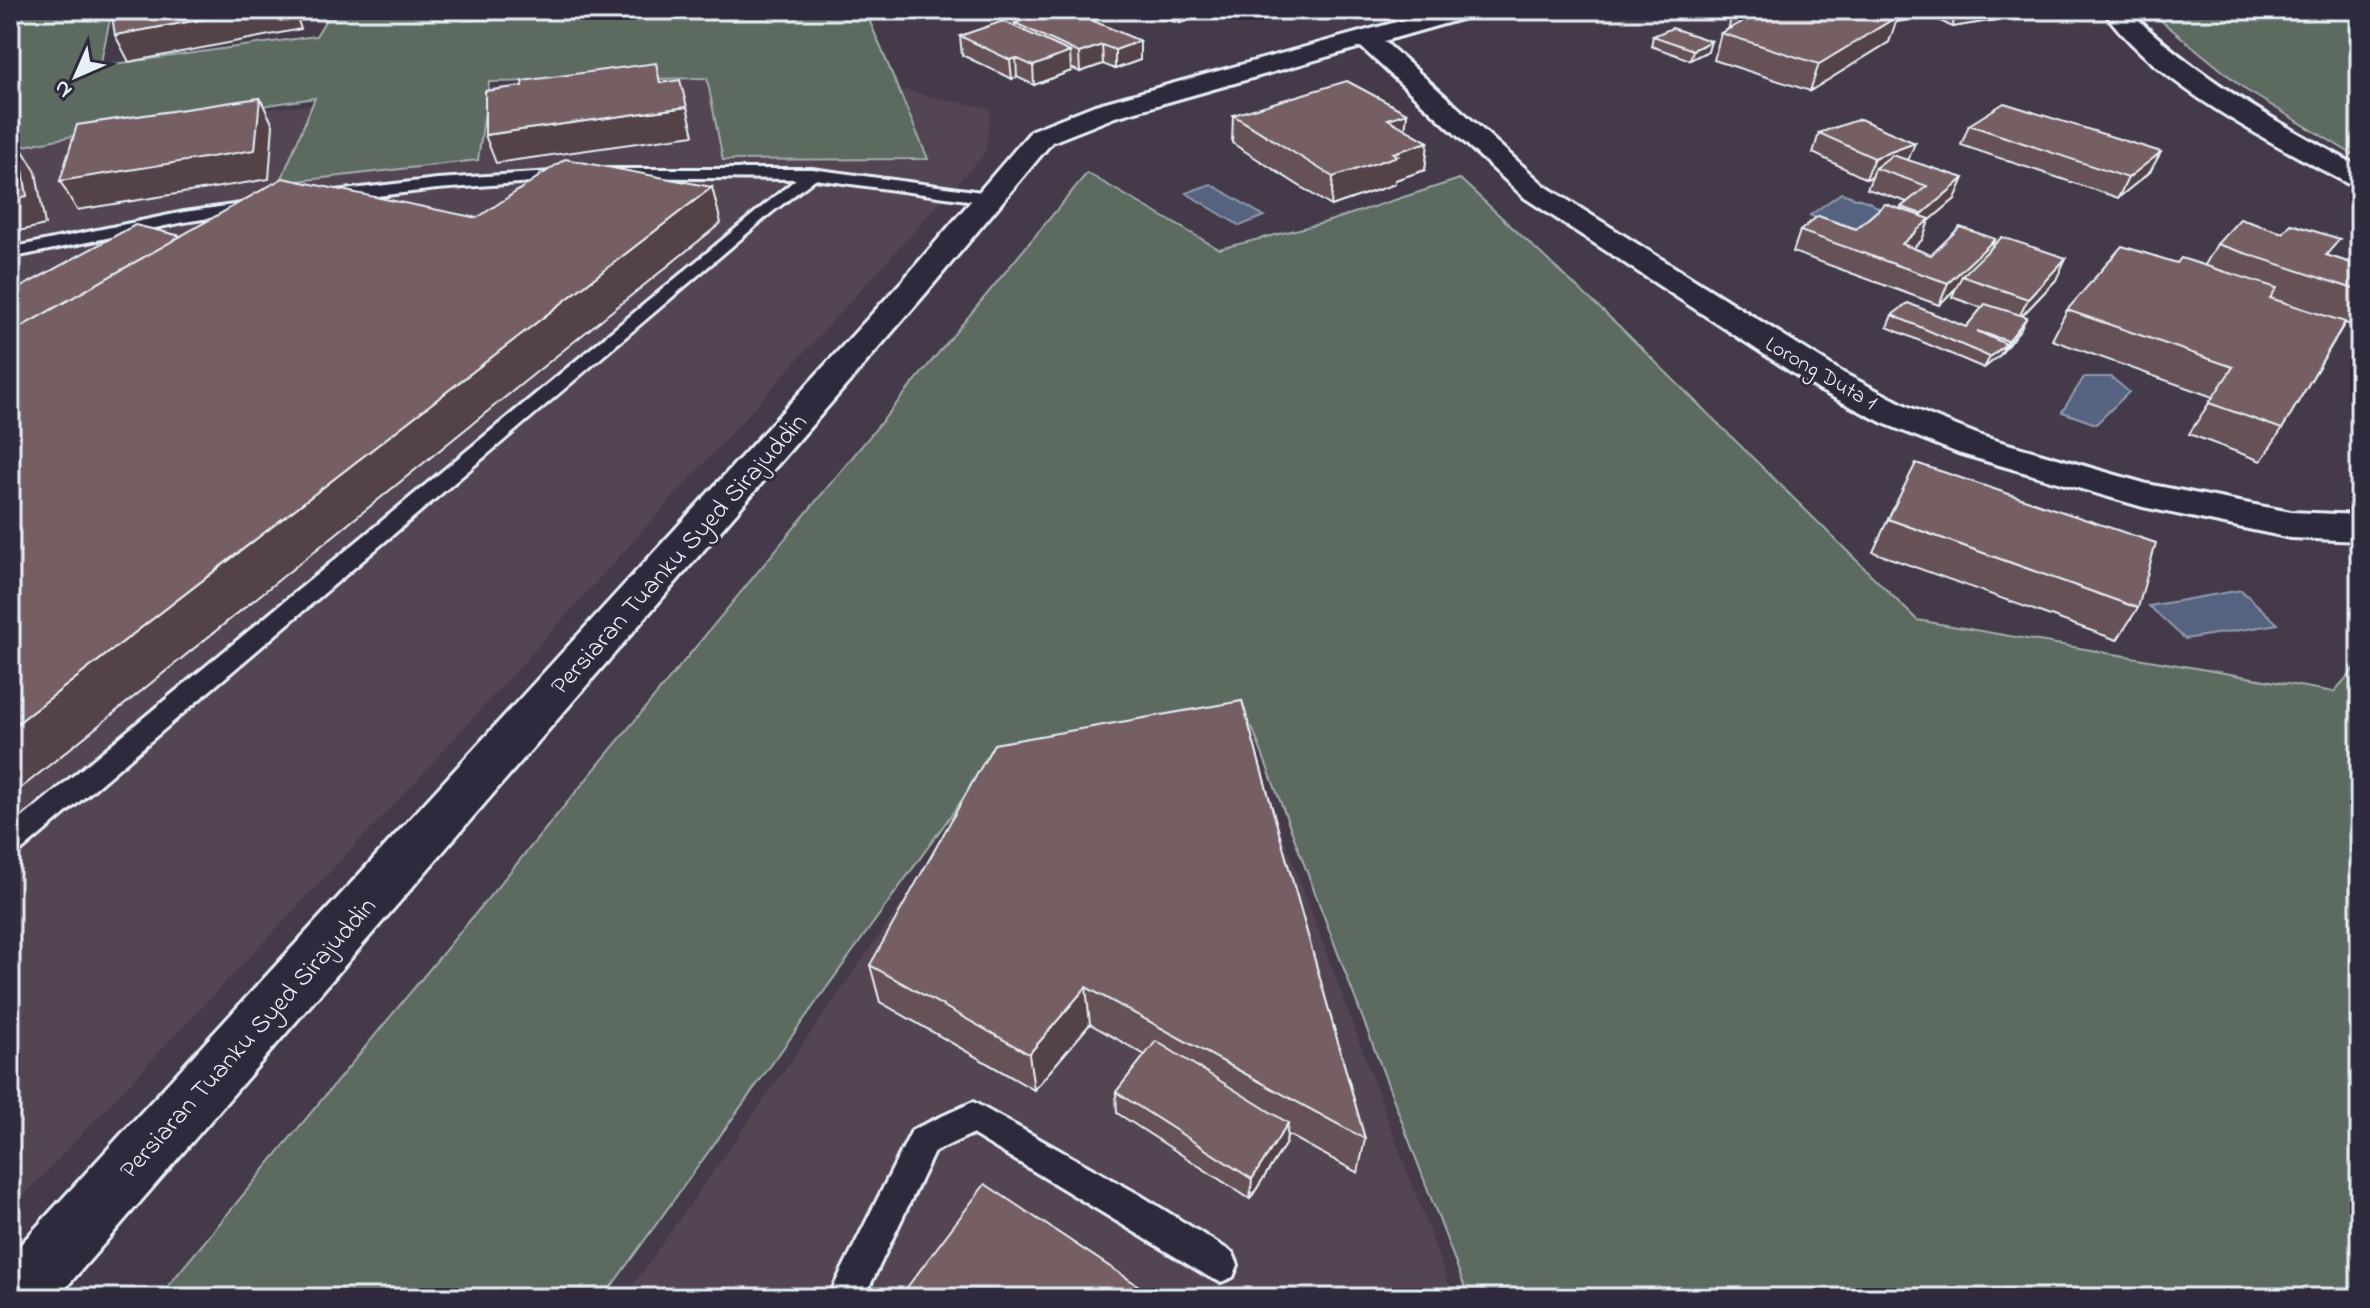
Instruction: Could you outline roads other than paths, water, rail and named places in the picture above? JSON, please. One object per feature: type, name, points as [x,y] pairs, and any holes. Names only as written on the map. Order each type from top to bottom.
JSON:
[{"type":"street","name":"Persiaran Tuanku Syed Sirajuddin","points":[[15,1298],[905,298],[1042,136],[1105,111],[1467,10]]},
{"type":"street","points":[[2115,10],[2160,55],[2201,84],[2271,131],[2360,179]]},
{"type":"street","name":"Lorong Duta 1","points":[[1367,39],[1535,192],[1832,382],[1896,415],[1971,445],[2143,495],[2291,525],[2360,528]]},
{"type":"lane","points":[[315,199],[437,184],[639,173],[812,174],[989,198]]},
{"type":"lane","points":[[10,844],[464,466],[765,210],[812,174]]},
{"type":"lane","points":[[10,253],[184,217],[271,205]]},
{"type":"lane","points":[[846,1298],[923,1141],[973,1117],[1221,1265]]},
{"type":"water","points":[[1211,184],[1264,216],[1240,226],[1186,193]]},
{"type":"water","points":[[1841,193],[1880,209],[1855,229],[1829,225],[1810,215]]},
{"type":"water","points":[[2084,377],[2111,377],[2129,392],[2096,424],[2062,412]]},
{"type":"water","points":[[2241,590],[2278,624],[2185,639],[2149,606]]}]
